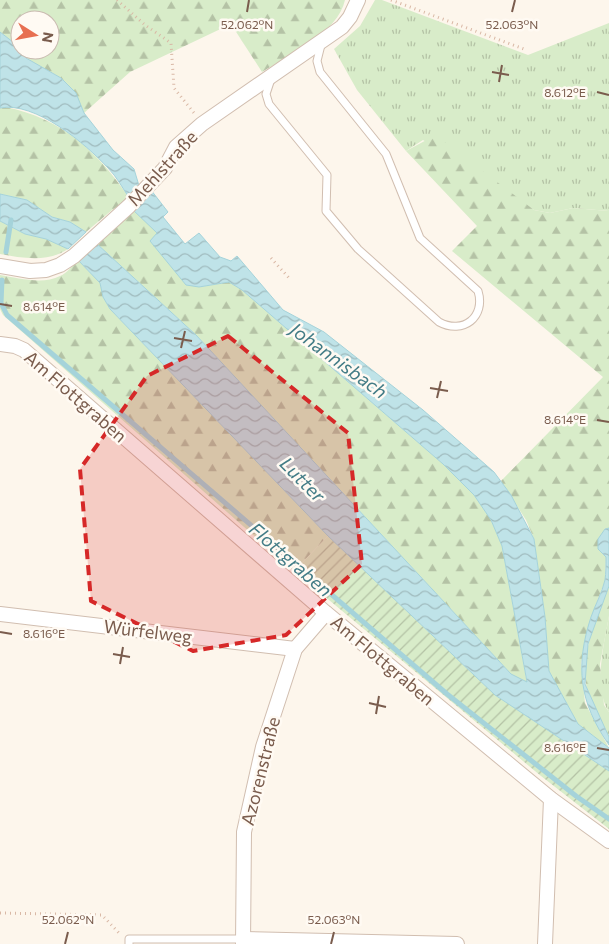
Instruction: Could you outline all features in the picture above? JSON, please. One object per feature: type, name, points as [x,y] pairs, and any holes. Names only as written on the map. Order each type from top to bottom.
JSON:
[{"type":"street","name":"Mehlstraße","points":[[0,266],[46,270],[60,265],[74,256],[129,206],[154,180],[165,168],[176,147],[202,124],[342,27],[358,0]]},
{"type":"street","name":"Am Flottgraben","points":[[0,344],[15,346],[24,350],[326,612],[551,799],[609,841]]},
{"type":"street","name":"Azorenstraße","points":[[243,941],[244,832],[263,747],[295,649],[326,612]]},
{"type":"street","name":"Würfelweg","points":[[0,614],[295,649]]},
{"type":"street","points":[[545,944],[551,799]]},
{"type":"street","points":[[243,941],[456,944]]},
{"type":"lane","points":[[272,76],[267,89],[269,104],[327,175],[326,211],[358,249],[439,322],[457,328],[467,325],[474,319],[479,310],[481,300],[478,291],[420,238],[386,154],[320,72],[317,56],[323,41]]},
{"type":"lane","points":[[129,942],[243,941]]},
{"type":"path","points":[[117,0],[145,25],[171,43],[174,88],[202,124]]},
{"type":"path","points":[[390,0],[524,49]]},
{"type":"path","points":[[271,258],[289,278]]},
{"type":"path","points":[[0,913],[102,914],[117,932],[129,942]]},
{"type":"highlighted area","points":[[228,336],[348,433],[362,564],[286,635],[193,651],[91,601],[80,469],[147,376]]},
{"type":"green space","points":[[0,0],[345,0],[341,12],[323,33],[262,72],[231,24],[130,72],[84,113],[71,88],[64,80],[30,60],[60,60],[60,10],[10,10],[10,40],[0,32]]},
{"type":"green space","points":[[375,0],[382,0],[528,55],[609,23],[609,211],[573,208],[550,213],[534,210],[423,140],[406,151],[357,90],[334,49],[360,26]]},
{"type":"green space","points":[[5,107],[44,119],[77,140],[105,166],[130,199],[112,210],[86,232],[70,222],[52,217],[27,200],[0,194],[0,108]]},
{"type":"green space","points":[[432,137],[438,137],[534,210],[550,213],[573,208],[609,211],[609,528],[605,529],[598,549],[606,557],[605,581],[591,617],[581,663],[585,703],[609,748],[578,724],[549,671],[545,617],[534,539],[526,520],[501,481],[603,377],[452,251],[477,226],[406,151]]},
{"type":"green space","points":[[132,209],[158,233],[199,287],[229,282],[242,290],[443,464],[474,495],[491,520],[502,546],[527,683],[511,674],[196,335],[96,243]]},
{"type":"green space","points":[[0,221],[25,234],[46,239],[68,249],[43,258],[26,258],[0,254]]},
{"type":"green space","points":[[78,260],[100,283],[103,297],[110,309],[328,536],[294,571],[3,315],[0,309],[0,275],[30,280],[53,279],[65,273]]},
{"type":"green space","points":[[328,536],[495,695],[609,771],[609,829],[541,776],[294,571]]},
{"type":"green space","points":[[609,586],[609,616],[600,664],[604,705],[609,712],[609,737],[589,699],[586,662],[594,626]]},
{"type":"green space","points":[[609,616],[609,712],[604,702],[602,691],[601,665]]},
{"type":"water","points":[[0,32],[10,40],[10,60],[30,60],[61,78],[76,93],[84,113],[113,150],[134,169],[140,189],[130,199],[114,175],[98,158],[59,126],[29,111],[0,108]]},
{"type":"water","points":[[151,190],[168,212],[163,217],[185,244],[199,233],[220,257],[231,261],[237,256],[283,310],[324,332],[423,410],[494,472],[511,495],[534,539],[545,617],[549,671],[578,724],[609,748],[609,771],[495,695],[328,536],[110,309],[103,297],[100,283],[78,260],[96,243],[196,335],[511,674],[527,682],[502,546],[491,520],[474,495],[443,464],[242,290],[229,282],[199,287],[186,285],[150,241],[157,233],[132,209]]},
{"type":"water","points":[[0,194],[27,200],[52,217],[70,222],[86,232],[68,249],[46,239],[25,234],[0,221]]},
{"type":"water","points":[[609,528],[609,586],[588,644],[585,684],[609,737],[609,745],[591,714],[586,699],[582,668],[586,635],[602,590],[606,572],[606,557],[598,549],[598,539],[605,529]]},
{"type":"waterway","name":"Flottgraben","points":[[6,252],[11,220]]},
{"type":"waterway","name":"Flottgraben","points":[[2,280],[1,303],[7,315],[447,694],[576,796],[609,819]]},
{"type":"water label","name":"Johannisbach","points":[[339,360]]},
{"type":"water label","name":"Lutter","points":[[303,479]]}]
